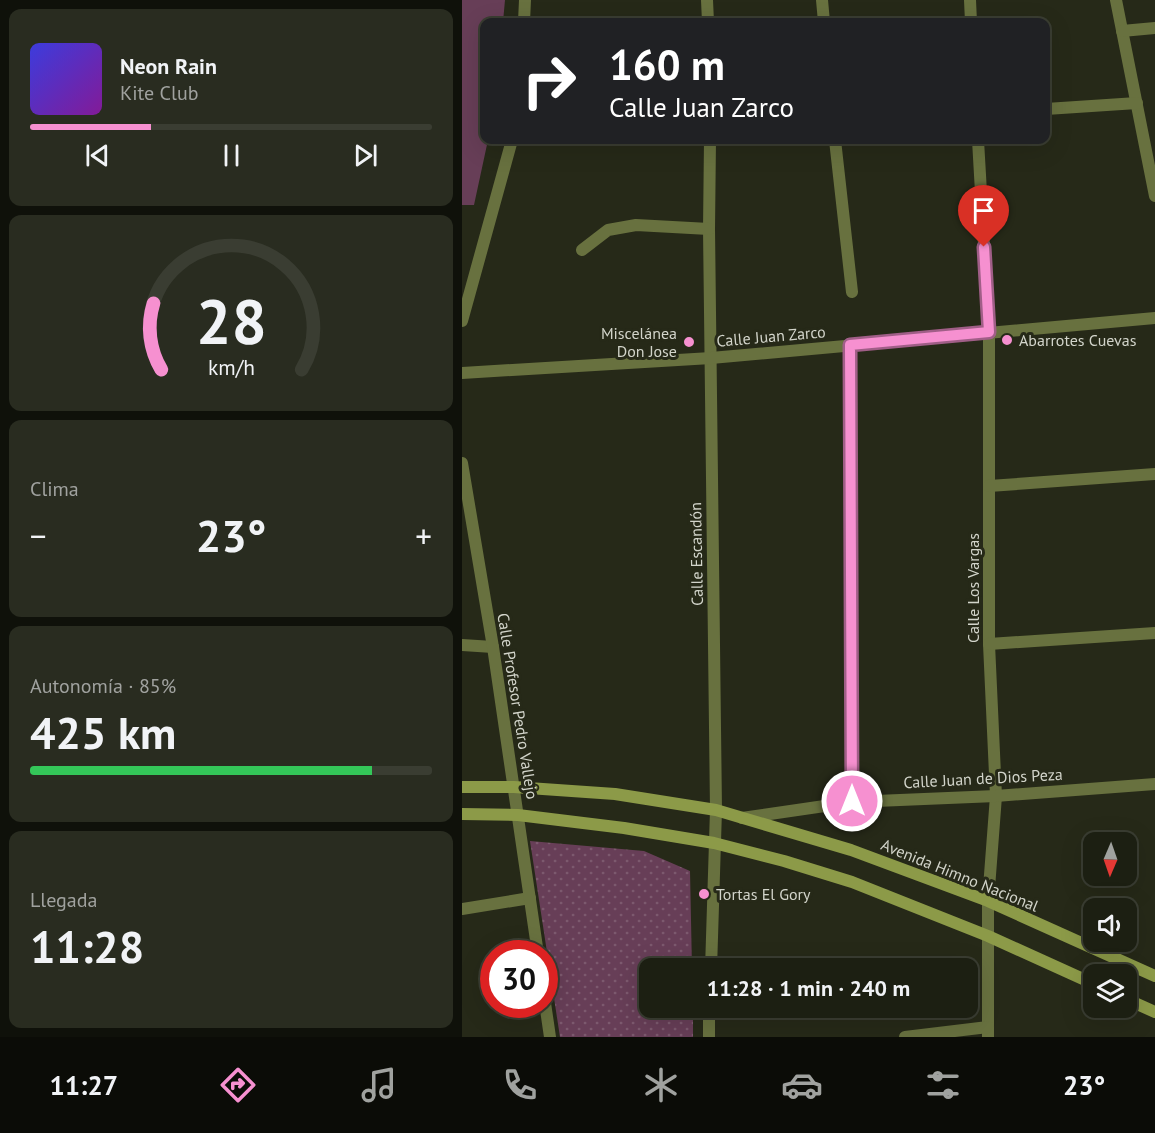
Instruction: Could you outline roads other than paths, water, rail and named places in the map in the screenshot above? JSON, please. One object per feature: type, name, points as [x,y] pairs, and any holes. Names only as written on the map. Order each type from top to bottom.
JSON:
[{"type":"main road","name":"Avenida Himno Nacional","points":[[462,787],[514,787],[615,794],[716,810],[851,850],[988,901],[1155,976]]},
{"type":"main road","points":[[462,814],[518,815],[624,828],[714,843],[784,861],[852,882],[987,936],[1083,979]]},
{"type":"main road","points":[[1137,1004],[1155,1012]]},
{"type":"street","points":[[524,18],[525,0]]},
{"type":"street","points":[[707,0],[708,18]]},
{"type":"street","points":[[822,0],[824,18]]},
{"type":"street","points":[[970,0],[971,18]]},
{"type":"street","points":[[1116,0],[1154,174],[1155,196]]},
{"type":"street","points":[[1122,32],[1155,28]]},
{"type":"street","points":[[1050,109],[1137,103]]},
{"type":"street","points":[[462,321],[511,144]]},
{"type":"street","name":"Calle Escandón","points":[[710,144],[716,810],[711,958]]},
{"type":"street","points":[[835,144],[852,292]]},
{"type":"street","name":"Calle Los Vargas","points":[[978,144],[989,332],[989,644],[996,796],[988,901],[988,1032]]},
{"type":"street","points":[[582,250],[609,231],[636,225],[709,229]]},
{"type":"street","name":"Calle Juan Zarco","points":[[462,373],[711,358],[1155,318]]},
{"type":"street","points":[[850,345],[852,801]]},
{"type":"street","name":"Calle Profesor Pedro Vallejo","points":[[462,463],[493,647],[536,940]]},
{"type":"street","points":[[988,486],[1155,474]]},
{"type":"street","points":[[989,644],[1155,633]]},
{"type":"street","points":[[462,645],[493,647]]},
{"type":"street","name":"Calle Juan de Dios Peza","points":[[742,818],[852,801],[996,796],[1155,784]]},
{"type":"street","points":[[462,909],[530,898]]},
{"type":"street","points":[[547,1018],[550,1037]]},
{"type":"street","points":[[709,1037],[710,1018]]},
{"type":"street","points":[[905,1037],[988,1032]]},
{"type":"place","name":"Abarrotes Cuevas","points":[[1007,340]]},
{"type":"place","name":"Miscelánea Don Jose","points":[[689,342]]},
{"type":"place","name":"Tortas El Gory","points":[[704,894]]}]
